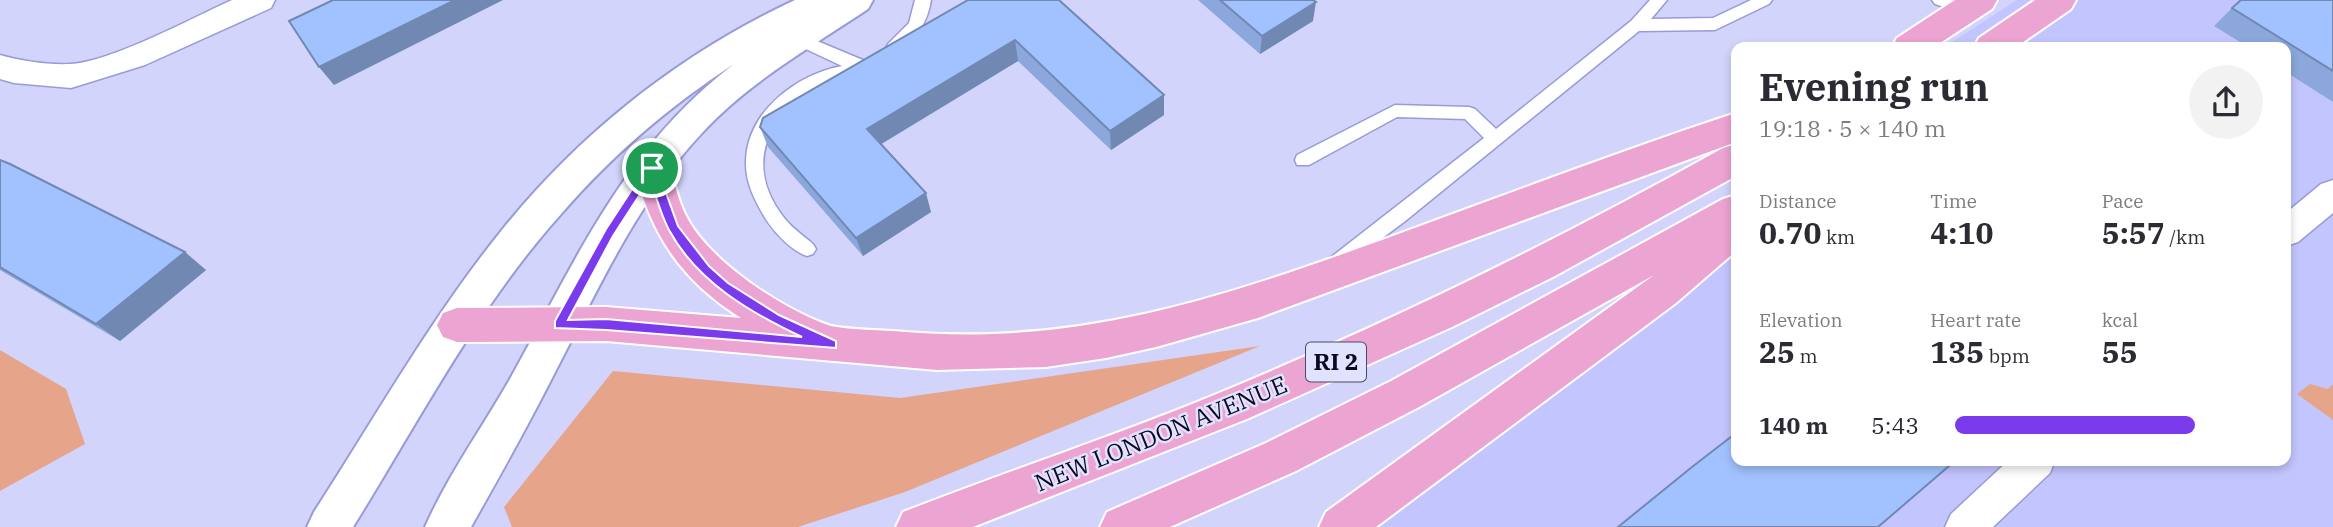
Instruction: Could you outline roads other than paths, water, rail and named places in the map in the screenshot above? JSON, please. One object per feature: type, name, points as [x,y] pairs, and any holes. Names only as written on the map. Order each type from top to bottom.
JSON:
[{"type":"main road","points":[[1998,42],[2059,0]]},
{"type":"main road","points":[[1915,42],[1963,3]]},
{"type":"main road","points":[[457,325],[606,324],[937,352],[1058,348],[1106,341],[1156,330],[1307,284],[1731,129]]},
{"type":"main road","name":"NEW LONDON AVENUE","points":[[918,527],[1047,481],[1332,364],[1546,263],[1641,214],[1731,161]]},
{"type":"main road","points":[[652,168],[674,228],[705,269],[724,286],[775,319],[832,344]]},
{"type":"main road","name":"RI 2","points":[[1122,527],[1281,457],[1405,394],[1731,213]]},
{"type":"main road","points":[[1341,527],[1662,291],[1731,232]]},
{"type":"street","points":[[0,67],[14,71],[71,76],[134,57],[260,0]]},
{"type":"street","points":[[329,527],[457,325],[516,241],[547,204],[627,124],[664,94],[727,51],[780,21],[826,0]]},
{"type":"street","points":[[447,527],[516,408],[610,232],[652,168],[691,121],[709,105],[856,0]]},
{"type":"street","points":[[2291,228],[2333,194]]},
{"type":"street","points":[[1965,527],[2030,466]]},
{"type":"lane","points":[[807,249],[780,225],[762,198],[754,171],[756,144],[766,118],[777,107],[818,79],[874,61],[907,37],[922,16],[923,0]]},
{"type":"lane","points":[[1307,284],[1398,217],[1636,25],[1659,0]]},
{"type":"lane","points":[[1636,25],[1716,24],[1764,0]]},
{"type":"lane","points":[[798,39],[874,61]]},
{"type":"lane","points":[[1303,160],[1395,111],[1469,113],[1495,138]]}]
